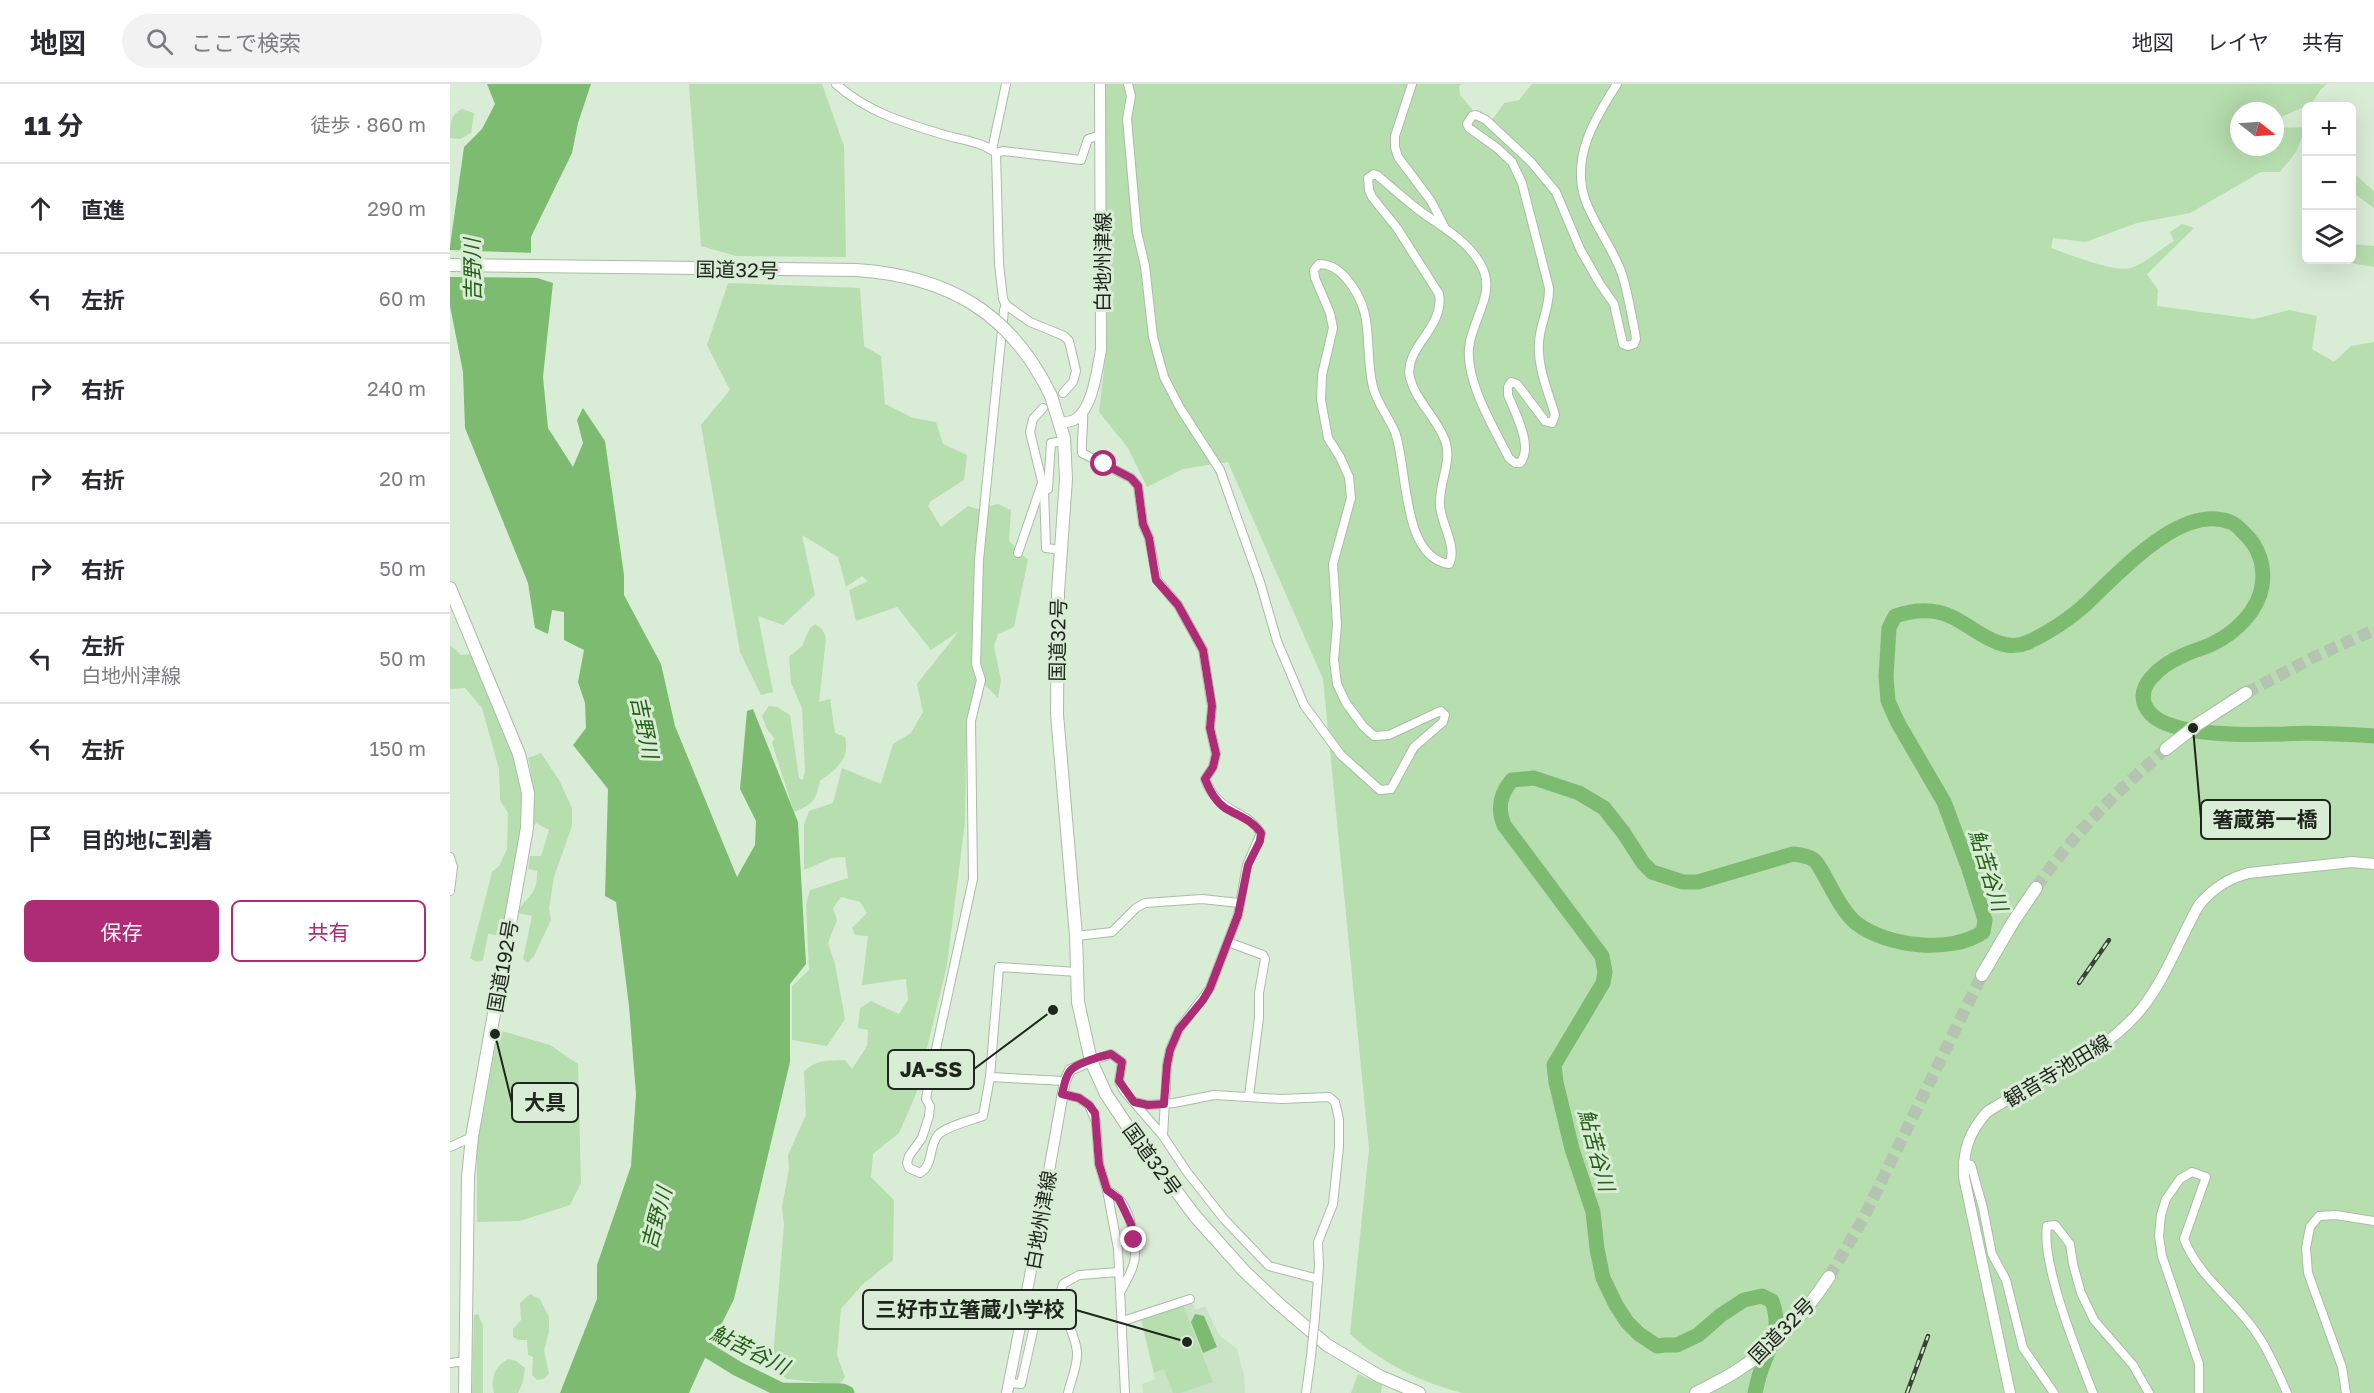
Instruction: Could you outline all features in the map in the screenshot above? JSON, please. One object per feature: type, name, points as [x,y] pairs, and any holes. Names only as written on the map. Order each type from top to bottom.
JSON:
[{"type":"highway","name":"国道32号","points":[[450,265],[856,270],[903,275],[956,293],[988,314],[1022,348],[1057,395],[1064,441],[1066,479],[1056,653],[1057,714],[1077,972],[1083,1034],[1090,1061],[1106,1094],[1128,1127],[1195,1216],[1244,1271],[1327,1345],[1379,1376],[1419,1393]]},
{"type":"highway","name":"国道192号","points":[[450,588],[519,754],[528,793],[527,828],[472,1137],[468,1176],[465,1393]]},
{"type":"highway","points":[[2169,746],[2246,693]]},
{"type":"highway","points":[[1984,971],[2036,888]]},
{"type":"highway","name":"国道32号","points":[[1696,1393],[1740,1369],[1786,1331],[1822,1289],[1829,1277]]},
{"type":"main road","name":"白地州津線","points":[[1083,412],[1096,377],[1101,350],[1100,84]]},
{"type":"main road","points":[[1060,423],[1075,419],[1083,412]]},
{"type":"main road","name":"観音寺池田線","points":[[2010,1393],[1964,1177],[1963,1162],[1969,1135],[1987,1112],[2100,1047],[2121,1030],[2142,1008],[2163,975],[2199,904],[2209,893],[2235,876],[2352,862],[2374,864]]},
{"type":"main road","points":[[1065,1081],[1070,1070],[1090,1061]]},
{"type":"main road","name":"白地州津線","points":[[1008,1388],[1065,1081]]},
{"type":"street","points":[[836,84],[853,99],[881,114],[994,152],[1003,151],[1082,160],[1088,140],[1101,135]]},
{"type":"street","points":[[1006,84],[994,152],[999,264],[1003,299],[1006,305],[1030,322],[1064,336],[1069,341],[1076,371],[1073,382],[1057,395]]},
{"type":"street","points":[[1128,84],[1131,96],[1127,119],[1137,232],[1145,266],[1153,337],[1164,377],[1180,408],[1220,470],[1260,582],[1277,641],[1304,705],[1341,755],[1380,790],[1386,791],[1391,789],[1414,747],[1443,722],[1445,715],[1441,711],[1398,732],[1381,737],[1374,736],[1363,726],[1346,703],[1337,684],[1334,660],[1336,625],[1333,564],[1351,498],[1349,477],[1341,457],[1328,438],[1321,400],[1322,375],[1333,328],[1330,313],[1314,278],[1314,270],[1319,264],[1326,264],[1344,275],[1357,291],[1364,306],[1372,384],[1376,398],[1394,430],[1413,523],[1426,552],[1433,558],[1449,564],[1452,552],[1440,503],[1447,465],[1446,445],[1444,438],[1413,389],[1408,368],[1412,357],[1436,320],[1441,306],[1439,294],[1397,228],[1372,197],[1368,178],[1374,174],[1378,176],[1461,239],[1484,270],[1487,285],[1469,346],[1469,364],[1476,388],[1509,458],[1515,463],[1520,463],[1525,457],[1526,446],[1508,395],[1511,382],[1517,384],[1545,421],[1552,423],[1555,415],[1540,371],[1539,342],[1550,299],[1549,288],[1522,183],[1512,162],[1467,124],[1472,116],[1476,115],[1486,120],[1531,162],[1556,192],[1580,249],[1614,304],[1623,344],[1628,346],[1634,344],[1635,332],[1622,274],[1585,198],[1582,178],[1582,157],[1587,136],[1617,84]]},
{"type":"street","points":[[1412,84],[1395,136],[1395,147],[1398,157],[1431,201],[1446,229]]},
{"type":"street","points":[[1006,305],[980,560],[976,664],[981,680],[971,721],[973,879],[931,1072],[926,1099],[930,1106],[929,1116],[922,1138],[909,1156],[907,1163],[909,1168],[920,1173],[924,1170],[940,1132],[983,1116],[990,1077],[999,967],[1077,972]]},
{"type":"street","points":[[1043,408],[1033,419],[1030,432],[1043,486],[1046,548],[1062,550]]},
{"type":"street","points":[[1083,412],[1082,453],[1131,478],[1138,486],[1143,524],[1149,538],[1156,580],[1178,605],[1203,650],[1212,706],[1210,728],[1216,754],[1213,767],[1205,779],[1223,807],[1256,826],[1261,833],[1260,841],[1248,865],[1238,915],[1210,988],[1179,1029],[1170,1050],[1163,1136]]},
{"type":"street","points":[[1043,486],[1048,489],[1051,443],[1064,441]]},
{"type":"street","points":[[1018,553],[1043,486]]},
{"type":"street","points":[[450,857],[453,867],[450,891]]},
{"type":"street","points":[[1076,936],[1112,932],[1145,903],[1202,899],[1239,903]]},
{"type":"street","points":[[1228,942],[1263,955],[1265,959],[1259,993],[1259,1018],[1249,1096]]},
{"type":"street","points":[[1090,1061],[1111,1054],[1118,1057],[1122,1062],[1119,1081],[1134,1102],[1163,1136],[1186,1172],[1224,1219],[1269,1266],[1318,1279]]},
{"type":"street","points":[[990,1077],[1065,1081]]},
{"type":"street","points":[[1062,1094],[1079,1098],[1095,1113],[1099,1164],[1107,1190],[1118,1249],[1125,1393]]},
{"type":"street","points":[[1134,1102],[1148,1105],[1164,1104],[1215,1095],[1282,1099],[1329,1097],[1335,1102],[1339,1119],[1339,1147],[1333,1204],[1318,1242],[1315,1317],[1306,1393]]},
{"type":"street","points":[[450,1148],[472,1137]]},
{"type":"street","points":[[1963,1162],[1971,1165],[1983,1208],[1992,1254],[2006,1280],[2023,1348],[2054,1393]]},
{"type":"street","points":[[2199,1393],[2199,1364],[2162,1256],[2159,1236],[2161,1215],[2166,1199],[2180,1179],[2192,1172],[2206,1177],[2184,1239],[2189,1252],[2210,1282],[2255,1331],[2287,1393]]},
{"type":"street","points":[[1107,1190],[1119,1199],[1131,1224],[1136,1252],[1133,1266],[1120,1292]]},
{"type":"street","points":[[2346,1393],[2343,1367],[2308,1273],[2306,1248],[2310,1227],[2319,1216],[2336,1215],[2374,1221]]},
{"type":"street","points":[[2093,1393],[2074,1345],[2049,1260],[2045,1236],[2047,1226],[2055,1225],[2070,1244],[2081,1293],[2094,1320],[2133,1365],[2149,1393]]},
{"type":"street","points":[[1068,1393],[1077,1359],[1077,1350],[1060,1298],[1063,1284],[1079,1275],[1119,1272]]},
{"type":"street","points":[[1123,1321],[1190,1299]]},
{"type":"street","points":[[1008,1388],[1021,1384],[1036,1318],[1045,1316],[1068,1320]]},
{"type":"street","points":[[450,1363],[466,1361]]},
{"type":"shaded area","points":[[689,84],[822,84],[844,146],[846,257],[736,256],[701,246]]},
{"type":"shaded area","points":[[1105,84],[1462,84],[1459,86],[1460,95],[1487,127],[1504,103],[1519,100],[1532,84],[2327,84],[2313,102],[2302,102],[2302,108],[2284,116],[2284,102],[2230,102],[2230,156],[2284,156],[2284,128],[2302,127],[2302,137],[2296,152],[2280,172],[2261,172],[2190,213],[2137,223],[2085,242],[2053,238],[2051,248],[2114,268],[2131,268],[2174,241],[2170,232],[2182,224],[2194,228],[2147,274],[2158,290],[2157,306],[2254,319],[2289,310],[2317,316],[2312,349],[2334,362],[2351,346],[2374,342],[2374,1393],[1462,1393],[1402,1370],[1362,1344],[1350,1334],[1369,1149],[1323,679],[1228,462],[1183,469],[1147,487],[1128,448],[1099,412],[1107,345]]},
{"type":"shaded area","points":[[462,109],[474,113],[471,133],[460,139],[450,138],[452,120],[455,114]]},
{"type":"shaded area","points":[[2356,175],[2374,191],[2374,208],[2356,195]]},
{"type":"shaded area","points":[[2356,244],[2374,246],[2374,267],[2356,264]]},
{"type":"shaded area","points":[[728,283],[860,288],[864,346],[881,356],[885,404],[913,418],[936,422],[943,444],[967,455],[964,480],[931,501],[928,506],[941,527],[968,506],[977,509],[998,504],[1011,510],[1009,541],[1028,560],[1014,627],[998,634],[994,646],[1001,680],[998,698],[981,681],[966,744],[965,822],[947,965],[916,1094],[899,1133],[873,1154],[871,1177],[894,1200],[893,1260],[863,1284],[841,1309],[837,1355],[845,1377],[839,1385],[787,1379],[772,1370],[784,1225],[782,1207],[789,1169],[788,1155],[806,1115],[804,1072],[813,1065],[828,1061],[845,1060],[852,1069],[867,1046],[868,1030],[858,1028],[860,1008],[871,1001],[899,1014],[908,1000],[906,979],[862,985],[868,936],[855,935],[852,928],[867,913],[860,902],[841,897],[833,908],[837,920],[828,943],[835,964],[845,1019],[827,1046],[792,1040],[792,986],[809,970],[806,905],[810,890],[848,878],[845,857],[832,858],[804,870],[804,825],[809,811],[833,803],[842,768],[881,784],[893,744],[911,733],[923,712],[917,684],[959,631],[931,650],[897,607],[856,621],[849,590],[868,581],[862,576],[846,587],[838,557],[802,535],[815,595],[783,625],[758,616],[773,692],[761,695],[740,652],[701,425],[730,390],[707,345]]},
{"type":"shaded area","points":[[815,624],[822,629],[826,638],[819,702],[830,699],[835,733],[845,737],[846,752],[836,768],[820,781],[812,801],[794,812],[772,743],[774,738],[767,729],[762,716],[769,706],[777,707],[790,715],[799,778],[803,780],[805,771],[802,708],[791,683],[789,657],[802,646],[810,628]]},
{"type":"shaded area","points":[[450,645],[461,655],[470,654],[497,712],[520,774],[531,772],[528,758],[541,753],[559,780],[572,808],[572,826],[554,877],[549,908],[551,920],[534,956],[528,963],[523,959],[532,916],[518,913],[533,891],[537,880],[537,871],[528,869],[530,856],[541,856],[549,830],[536,823],[519,846],[503,936],[488,934],[483,960],[476,962],[470,958],[492,872],[499,866],[507,849],[508,813],[500,800],[499,769],[482,708],[465,688],[450,689]]},
{"type":"shaded area","points":[[502,1031],[550,1045],[578,1064],[581,1183],[570,1205],[520,1221],[477,1222],[477,1146],[496,1043],[500,1041]]},
{"type":"shaded area","points":[[530,1294],[540,1299],[549,1317],[549,1332],[544,1350],[549,1374],[544,1379],[537,1380],[532,1375],[533,1357],[528,1355],[527,1340],[513,1337],[513,1329],[521,1320],[520,1303]]},
{"type":"shaded area","points":[[1191,1302],[1196,1310],[1205,1306],[1219,1335],[1237,1349],[1244,1376],[1245,1393],[1143,1393],[1142,1384],[1155,1379],[1141,1319]]},
{"type":"shaded area","points":[[1183,1305],[1213,1382],[1180,1393],[1173,1393],[1164,1369],[1154,1373],[1141,1319]]},
{"type":"shaded area","points":[[478,1314],[483,1326],[483,1393],[472,1393],[474,1315]]},
{"type":"shaded area","points":[[508,1359],[516,1361],[525,1368],[523,1382],[518,1393],[494,1393],[495,1373]]},
{"type":"shaded area","points":[[1358,1374],[1382,1385],[1381,1393],[1351,1393]]},
{"type":"water","name":"吉野川","points":[[487,84],[591,84],[578,123],[572,153],[531,237],[531,276],[553,283],[543,377],[548,428],[573,467],[583,443],[577,420],[583,408],[605,441],[624,575],[624,595],[661,664],[675,726],[737,877],[755,845],[756,821],[740,789],[747,711],[753,709],[798,822],[806,964],[790,984],[790,1062],[734,1299],[689,1393],[560,1393],[597,1299],[597,1265],[631,1166],[636,1094],[629,1006],[616,902],[605,896],[608,789],[573,745],[586,728],[585,703],[578,682],[584,650],[564,640],[564,612],[552,610],[548,634],[535,628],[528,583],[465,428],[463,372],[450,306],[450,246],[464,147],[482,129],[495,104]]},
{"type":"water","points":[[1195,1314],[1204,1316],[1217,1347],[1203,1353],[1191,1322]]},
{"type":"pier","points":[[450,250],[534,253],[534,274],[547,278],[450,277]]},
{"type":"waterway","name":"鮎苦谷川","points":[[1755,1393],[1760,1372],[1775,1334],[1776,1319],[1772,1301],[1762,1296],[1744,1300],[1721,1315],[1698,1335],[1677,1345],[1657,1346],[1639,1334],[1627,1322],[1603,1278],[1593,1212],[1572,1149],[1554,1065],[1603,983],[1605,972],[1602,956],[1504,825],[1501,801],[1512,780],[1534,778],[1579,793],[1604,808],[1652,872],[1683,882],[1698,882],[1793,854],[1802,855],[1816,862],[1846,912],[1856,923],[1869,931],[1884,938],[1919,945],[1937,945],[1970,939],[1983,932],[1985,920],[1968,866],[1944,802],[1898,723],[1888,701],[1886,677],[1889,628],[1895,616],[1916,611],[1938,612],[1952,617],[1997,642],[2007,645],[2026,643],[2074,614],[2152,544],[2191,522],[2211,519],[2234,524],[2254,544],[2263,571],[2260,595],[2251,612],[2238,627],[2211,645],[2167,664],[2151,678],[2145,687],[2143,696],[2145,705],[2151,714],[2162,722],[2177,727],[2214,733],[2252,735],[2317,733],[2374,736]]},
{"type":"waterway","name":"鮎苦谷川","points":[[689,1346],[699,1345],[738,1369],[781,1390],[847,1393]]},
{"type":"tunnel","points":[[2246,693],[2314,657],[2374,630]]},
{"type":"tunnel","points":[[2036,888],[2065,849],[2096,814],[2166,749]]},
{"type":"tunnel","points":[[1829,1277],[1863,1219],[1982,975]]},
{"type":"railway","points":[[2079,983],[2109,940]]},
{"type":"railway","points":[[1907,1393],[1928,1336]]},
{"type":"place","name":"箸蔵第一橋","points":[[2193,728]]},
{"type":"place","name":"JA-SS","points":[[1053,1010]]},
{"type":"place","name":"大具","points":[[495,1034]]},
{"type":"place","name":"三好市立箸蔵小学校","points":[[1187,1342]]},
{"type":"route","points":[[1104,464],[1131,478],[1138,486],[1143,524],[1149,538],[1156,580],[1178,605],[1203,650],[1212,706],[1210,728],[1216,754],[1213,767],[1205,779],[1207,786],[1223,807],[1256,826],[1261,833],[1260,841],[1248,865],[1238,915],[1210,988],[1179,1029],[1170,1050],[1164,1104],[1148,1105],[1134,1102],[1119,1081],[1122,1062],[1111,1054],[1076,1066],[1070,1070],[1065,1081],[1062,1094],[1079,1098],[1095,1113],[1099,1164],[1107,1190],[1119,1199],[1131,1224],[1134,1240]]}]
